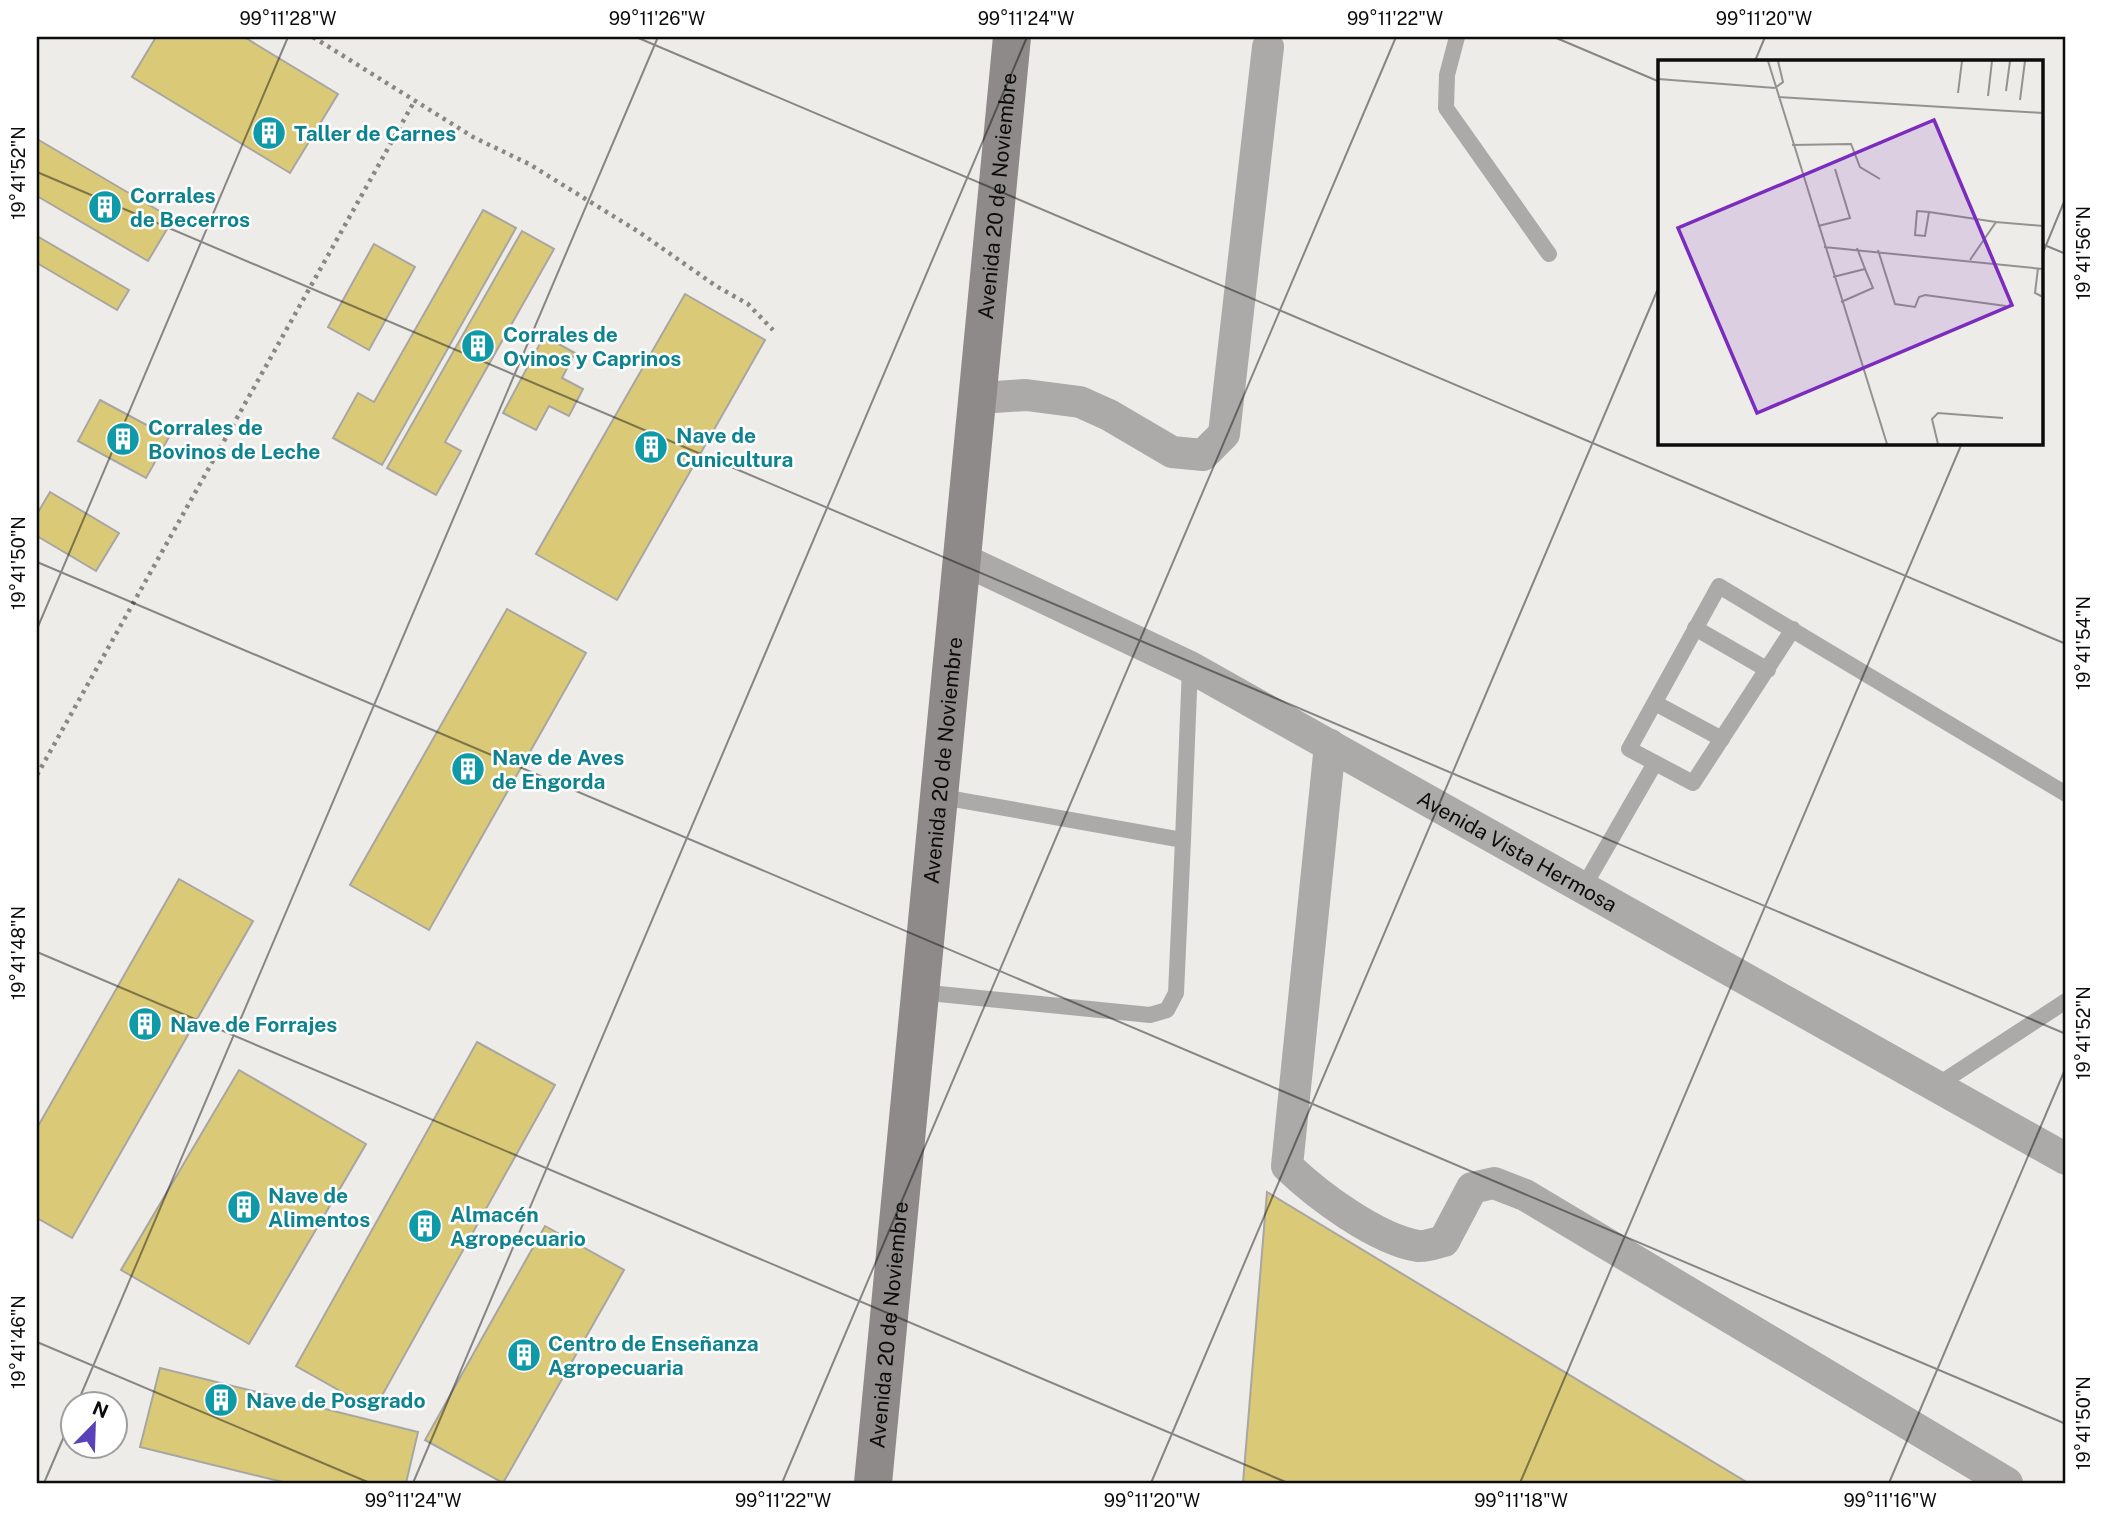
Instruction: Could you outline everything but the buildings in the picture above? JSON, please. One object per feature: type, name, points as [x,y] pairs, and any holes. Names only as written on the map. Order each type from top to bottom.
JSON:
[{"type":"main road","name":"Avenida 20 de Noviembre","points":[[873,1483],[1012,37]]},
{"type":"street","points":[[978,398],[1026,395],[1080,402],[1110,415],[1171,452],[1203,455],[1224,433],[1268,47]]},
{"type":"street","name":"Avenida Vista Hermosa","points":[[962,559],[1190,667],[2066,1159]]},
{"type":"street","points":[[1330,745],[1287,1166],[1306,1184],[1388,1238],[1420,1246],[1444,1241],[1472,1188],[1494,1184],[1525,1195],[2007,1483]]},
{"type":"lane","points":[[1457,37],[1447,75],[1446,108],[1549,254]]},
{"type":"lane","points":[[1793,629],[1693,783],[1629,749],[1719,586],[1793,629],[2066,794]]},
{"type":"lane","points":[[1695,628],[1768,670]]},
{"type":"lane","points":[[919,992],[1150,1015],[1167,1010],[1176,993],[1190,667]]},
{"type":"lane","points":[[1655,703],[1722,739]]},
{"type":"lane","points":[[1583,888],[1656,763]]},
{"type":"lane","points":[[937,796],[1183,840]]},
{"type":"lane","points":[[1936,1086],[2066,1001]]},
{"type":"path","points":[[313,37],[473,137],[529,164],[639,232],[716,286],[748,304],[773,330]]},
{"type":"path","points":[[37,775],[415,100]]},
{"type":"place","name":"Taller de Carnes","points":[[269,133]]},
{"type":"place","name":"Corrales de Becerros","points":[[105,207]]},
{"type":"place","name":"Corrales de Ovinos y Caprinos","points":[[478,346]]},
{"type":"place","name":"Corrales de Bovinos de Leche","points":[[123,439]]},
{"type":"place","name":"Nave de Cunicultura","points":[[651,447]]},
{"type":"place","name":"Nave de Aves de Engorda","points":[[468,769]]},
{"type":"place","name":"Nave de Forrajes","points":[[145,1024]]},
{"type":"place","name":"Nave de Alimentos","points":[[244,1207]]},
{"type":"place","name":"Almacén Agropecuario","points":[[425,1226]]},
{"type":"place","name":"Centro de Enseñanza Agropecuaria","points":[[524,1355]]},
{"type":"place","name":"Nave de Posgrado","points":[[221,1400]]}]
